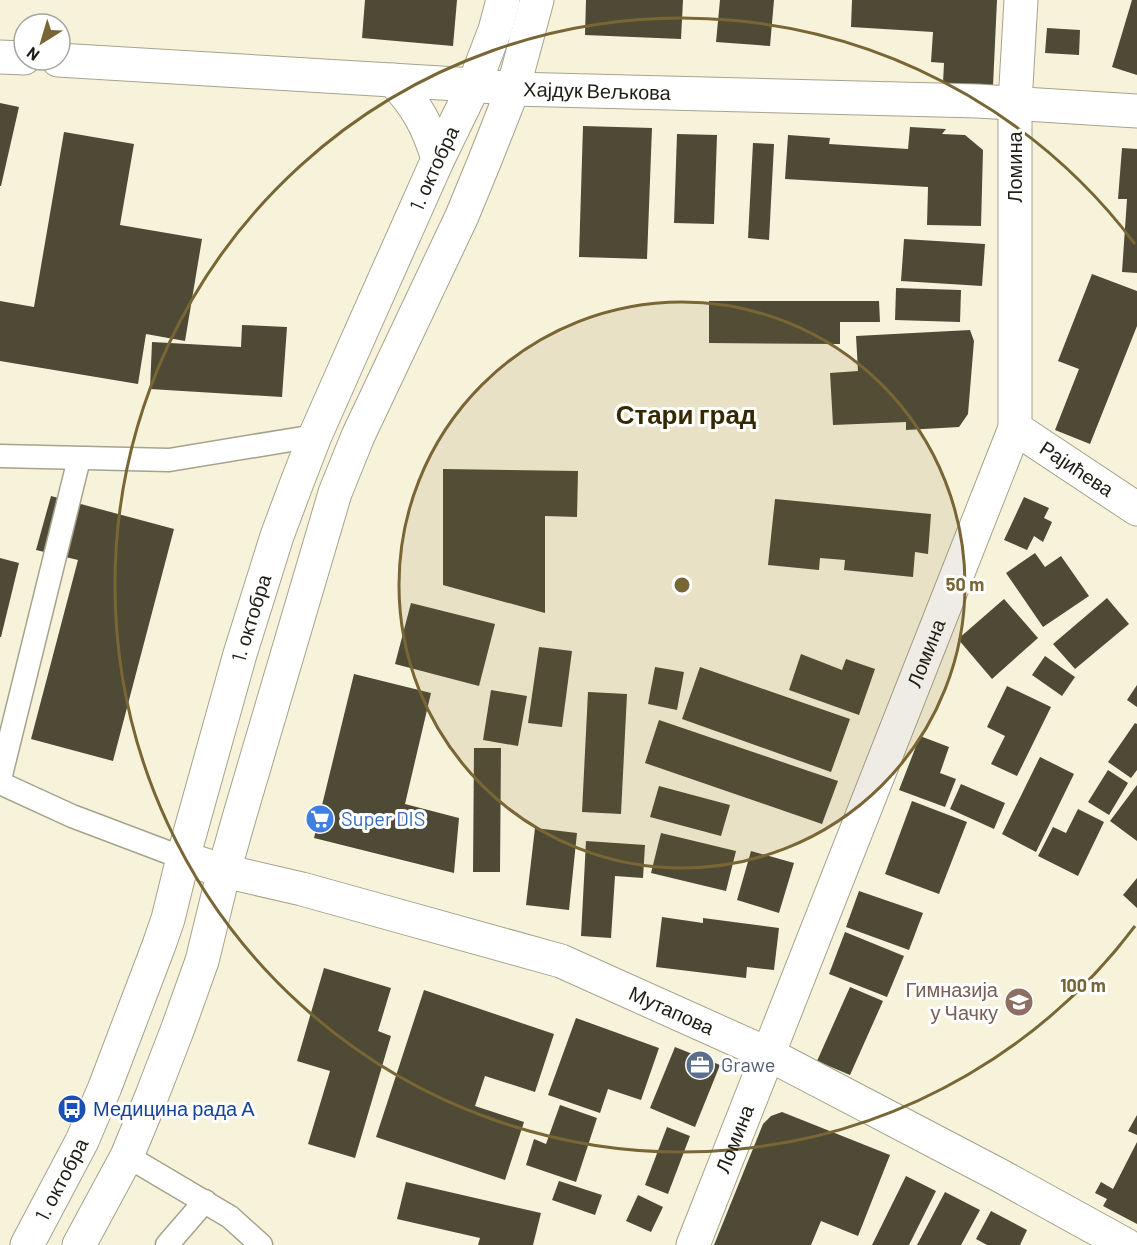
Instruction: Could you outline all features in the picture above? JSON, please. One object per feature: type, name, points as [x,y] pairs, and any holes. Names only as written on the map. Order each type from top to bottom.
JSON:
[{"type":"street","name":"1. октобра","points":[[27,1245],[82,1141],[105,1087],[168,919],[244,643],[278,536],[315,436],[438,159],[474,85],[495,30],[503,0]]},
{"type":"street","name":"1. октобра","points":[[79,1245],[127,1156],[202,961],[224,871],[335,493],[358,435],[462,216],[513,89],[537,0]]},
{"type":"street","name":"Ломина","points":[[693,1245],[1016,428],[1015,103],[1021,0]]},
{"type":"street","name":"Хајдук Вељкова","points":[[72,61],[513,89],[1015,103],[1137,111]]},
{"type":"street","points":[[393,80],[419,112],[438,159]]},
{"type":"street","name":"Рајићева","points":[[1016,428],[1137,509]]},
{"type":"street","name":"Мутапова","points":[[183,858],[561,961],[768,1054],[999,1175],[1126,1245]]},
{"type":"lane","points":[[0,456],[169,460],[315,436]]},
{"type":"lane","points":[[79,459],[0,781],[72,816],[183,858]]},
{"type":"lane","points":[[127,1156],[230,1217],[261,1245]]},
{"type":"lane","points":[[167,1245],[205,1201]]},
{"type":"building","points":[[365,0],[457,0],[453,46],[362,38]]},
{"type":"building","points":[[586,0],[683,0],[681,39],[585,35]]},
{"type":"building","points":[[720,0],[774,0],[770,46],[716,42]]},
{"type":"building","points":[[852,0],[997,0],[993,86],[943,83],[944,63],[931,62],[933,32],[851,27]]},
{"type":"building","points":[[1132,0],[1137,0],[1137,75],[1112,67]]},
{"type":"building","points":[[1047,28],[1080,30],[1079,55],[1045,53]]},
{"type":"building","points":[[0,103],[19,107],[1,186],[0,186]]},
{"type":"building","points":[[583,126],[652,128],[647,259],[579,257]]},
{"type":"building","points":[[910,127],[946,129],[942,134],[965,135],[983,150],[981,226],[927,225],[928,187],[785,179],[788,135],[830,138],[829,144],[908,149]]},
{"type":"building","points":[[64,132],[134,144],[120,225],[202,239],[185,341],[146,334],[138,384],[0,361],[0,301],[34,307]]},
{"type":"building","points":[[677,134],[717,135],[714,224],[674,223]]},
{"type":"building","points":[[753,143],[774,144],[769,240],[748,238]]},
{"type":"building","points":[[1122,148],[1137,149],[1137,273],[1122,272],[1127,199],[1118,199]]},
{"type":"building","points":[[904,239],[985,244],[982,286],[901,281]]},
{"type":"building","points":[[1092,274],[1137,291],[1137,326],[1090,444],[1055,430],[1079,369],[1058,361]]},
{"type":"building","points":[[896,288],[961,290],[960,322],[895,320]]},
{"type":"building","points":[[709,301],[879,301],[880,322],[840,322],[840,344],[709,343]]},
{"type":"building","points":[[242,325],[287,327],[282,397],[150,389],[152,342],[241,347]]},
{"type":"building","points":[[970,330],[974,341],[968,414],[959,427],[906,430],[906,422],[833,425],[830,373],[858,371],[856,336]]},
{"type":"building","points":[[443,469],[578,471],[577,517],[545,516],[545,613],[443,585]]},
{"type":"building","points":[[51,496],[174,529],[113,761],[31,739],[78,560],[36,550]]},
{"type":"building","points":[[1024,497],[1049,508],[1044,518],[1052,522],[1043,542],[1034,536],[1027,550],[1004,540]]},
{"type":"building","points":[[775,499],[931,514],[928,554],[915,552],[913,577],[844,570],[845,560],[820,558],[819,570],[768,565]]},
{"type":"building","points":[[1035,553],[1045,567],[1061,556],[1089,596],[1043,627],[1006,573]]},
{"type":"building","points":[[0,558],[19,563],[1,637],[0,637]]},
{"type":"building","points":[[1107,598],[1129,624],[1075,669],[1053,644]]},
{"type":"building","points":[[1004,599],[1038,638],[992,679],[958,639]]},
{"type":"building","points":[[411,603],[495,624],[479,686],[395,664]]},
{"type":"building","points":[[539,647],[572,651],[562,727],[528,723]]},
{"type":"building","points":[[801,654],[842,670],[846,659],[875,669],[859,715],[789,690]]},
{"type":"building","points":[[1045,656],[1075,677],[1062,696],[1032,675]]},
{"type":"building","points":[[655,667],[684,672],[677,710],[648,704]]},
{"type":"building","points":[[700,667],[850,719],[831,772],[682,719]]},
{"type":"building","points":[[354,674],[431,693],[405,804],[459,818],[454,873],[314,838]]},
{"type":"building","points":[[1137,685],[1137,707],[1127,700]]},
{"type":"building","points":[[1007,686],[1051,707],[1017,776],[991,764],[1005,736],[987,727]]},
{"type":"building","points":[[491,690],[527,696],[518,746],[483,740]]},
{"type":"building","points":[[588,692],[627,694],[621,814],[582,812]]},
{"type":"building","points":[[659,720],[838,781],[822,824],[645,763]]},
{"type":"building","points":[[1135,723],[1137,724],[1137,770],[1131,778],[1108,762]]},
{"type":"building","points":[[920,736],[949,747],[940,773],[956,779],[945,807],[899,790]]},
{"type":"building","points":[[474,748],[501,748],[500,872],[473,872]]},
{"type":"building","points":[[1040,757],[1074,774],[1036,852],[1002,834]]},
{"type":"building","points":[[1108,770],[1128,783],[1109,815],[1088,802]]},
{"type":"building","points":[[961,784],[1005,803],[994,829],[950,809]]},
{"type":"building","points":[[1137,785],[1137,841],[1110,821]]},
{"type":"building","points":[[659,786],[730,805],[721,836],[650,817]]},
{"type":"building","points":[[912,801],[967,822],[939,894],[885,874]]},
{"type":"building","points":[[1078,809],[1104,822],[1078,876],[1038,856],[1053,827],[1066,833]]},
{"type":"building","points":[[535,828],[577,833],[569,910],[526,905]]},
{"type":"building","points":[[661,833],[736,851],[726,891],[651,873]]},
{"type":"building","points":[[586,841],[645,845],[643,878],[615,876],[611,938],[581,936]]},
{"type":"building","points":[[751,851],[794,863],[779,913],[737,900]]},
{"type":"building","points":[[1137,878],[1137,908],[1123,895]]},
{"type":"building","points":[[859,891],[923,913],[909,950],[846,927]]},
{"type":"building","points":[[662,917],[703,923],[703,918],[779,928],[774,970],[747,967],[746,978],[656,967]]},
{"type":"building","points":[[845,932],[904,956],[887,997],[829,974]]},
{"type":"building","points":[[324,968],[391,988],[378,1031],[391,1036],[355,1158],[308,1144],[330,1071],[297,1061]]},
{"type":"building","points":[[850,987],[883,1001],[850,1075],[817,1061]]},
{"type":"building","points":[[424,990],[554,1034],[535,1092],[485,1076],[475,1106],[524,1122],[505,1180],[376,1137]]},
{"type":"building","points":[[576,1018],[659,1048],[641,1100],[608,1089],[600,1113],[548,1095]]},
{"type":"building","points":[[675,1047],[720,1065],[695,1127],[650,1108]]},
{"type":"building","points":[[560,1105],[597,1118],[576,1182],[526,1165],[534,1139],[546,1144]]},
{"type":"building","points":[[782,1112],[890,1155],[858,1236],[821,1221],[811,1245],[714,1245],[763,1124],[771,1116]]},
{"type":"building","points":[[1137,1115],[1137,1135],[1128,1131]]},
{"type":"building","points":[[667,1127],[690,1136],[668,1194],[645,1185]]},
{"type":"building","points":[[1137,1142],[1137,1224],[1103,1206],[1107,1199],[1095,1193],[1101,1182],[1113,1189]]},
{"type":"building","points":[[906,1176],[936,1191],[909,1245],[872,1245]]},
{"type":"building","points":[[559,1181],[602,1195],[595,1215],[552,1200]]},
{"type":"building","points":[[406,1182],[541,1213],[533,1245],[478,1245],[480,1238],[397,1219]]},
{"type":"building","points":[[945,1192],[980,1210],[961,1245],[917,1245]]},
{"type":"building","points":[[638,1195],[663,1207],[651,1232],[626,1221]]},
{"type":"building","points":[[991,1211],[1027,1230],[1020,1245],[987,1245],[976,1239]]},
{"type":"place","name":"Super DIS","points":[[320,819]]},
{"type":"place","name":"Гимназија у Чачку","points":[[1019,1002]]},
{"type":"place","name":"Grawe","points":[[700,1065]]},
{"type":"place","name":"Медицина рада А","points":[[72,1109]]},
{"type":"district","name":"Стари град","points":[[686,415]]}]
